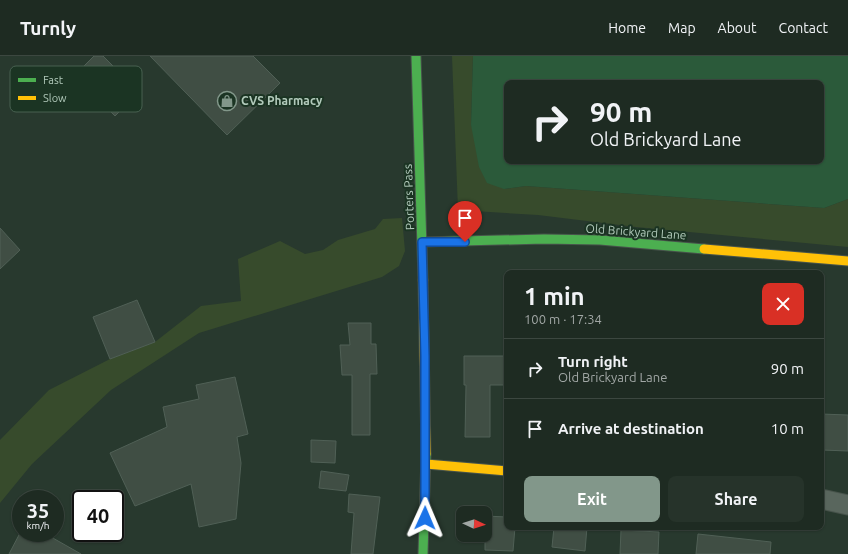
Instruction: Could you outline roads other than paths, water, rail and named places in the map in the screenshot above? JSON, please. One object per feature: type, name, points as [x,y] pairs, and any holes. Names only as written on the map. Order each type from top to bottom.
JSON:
[{"type":"street","name":"Porters Pass","points":[[416,56],[425,356],[426,464],[423,554]]},
{"type":"street","name":"Old Brickyard Lane","points":[[422,242],[600,240],[848,261]]},
{"type":"street","points":[[426,464],[504,472]]},
{"type":"street","points":[[824,500],[848,505]]},
{"type":"place","name":"CVS Pharmacy","points":[[227,101]]}]
